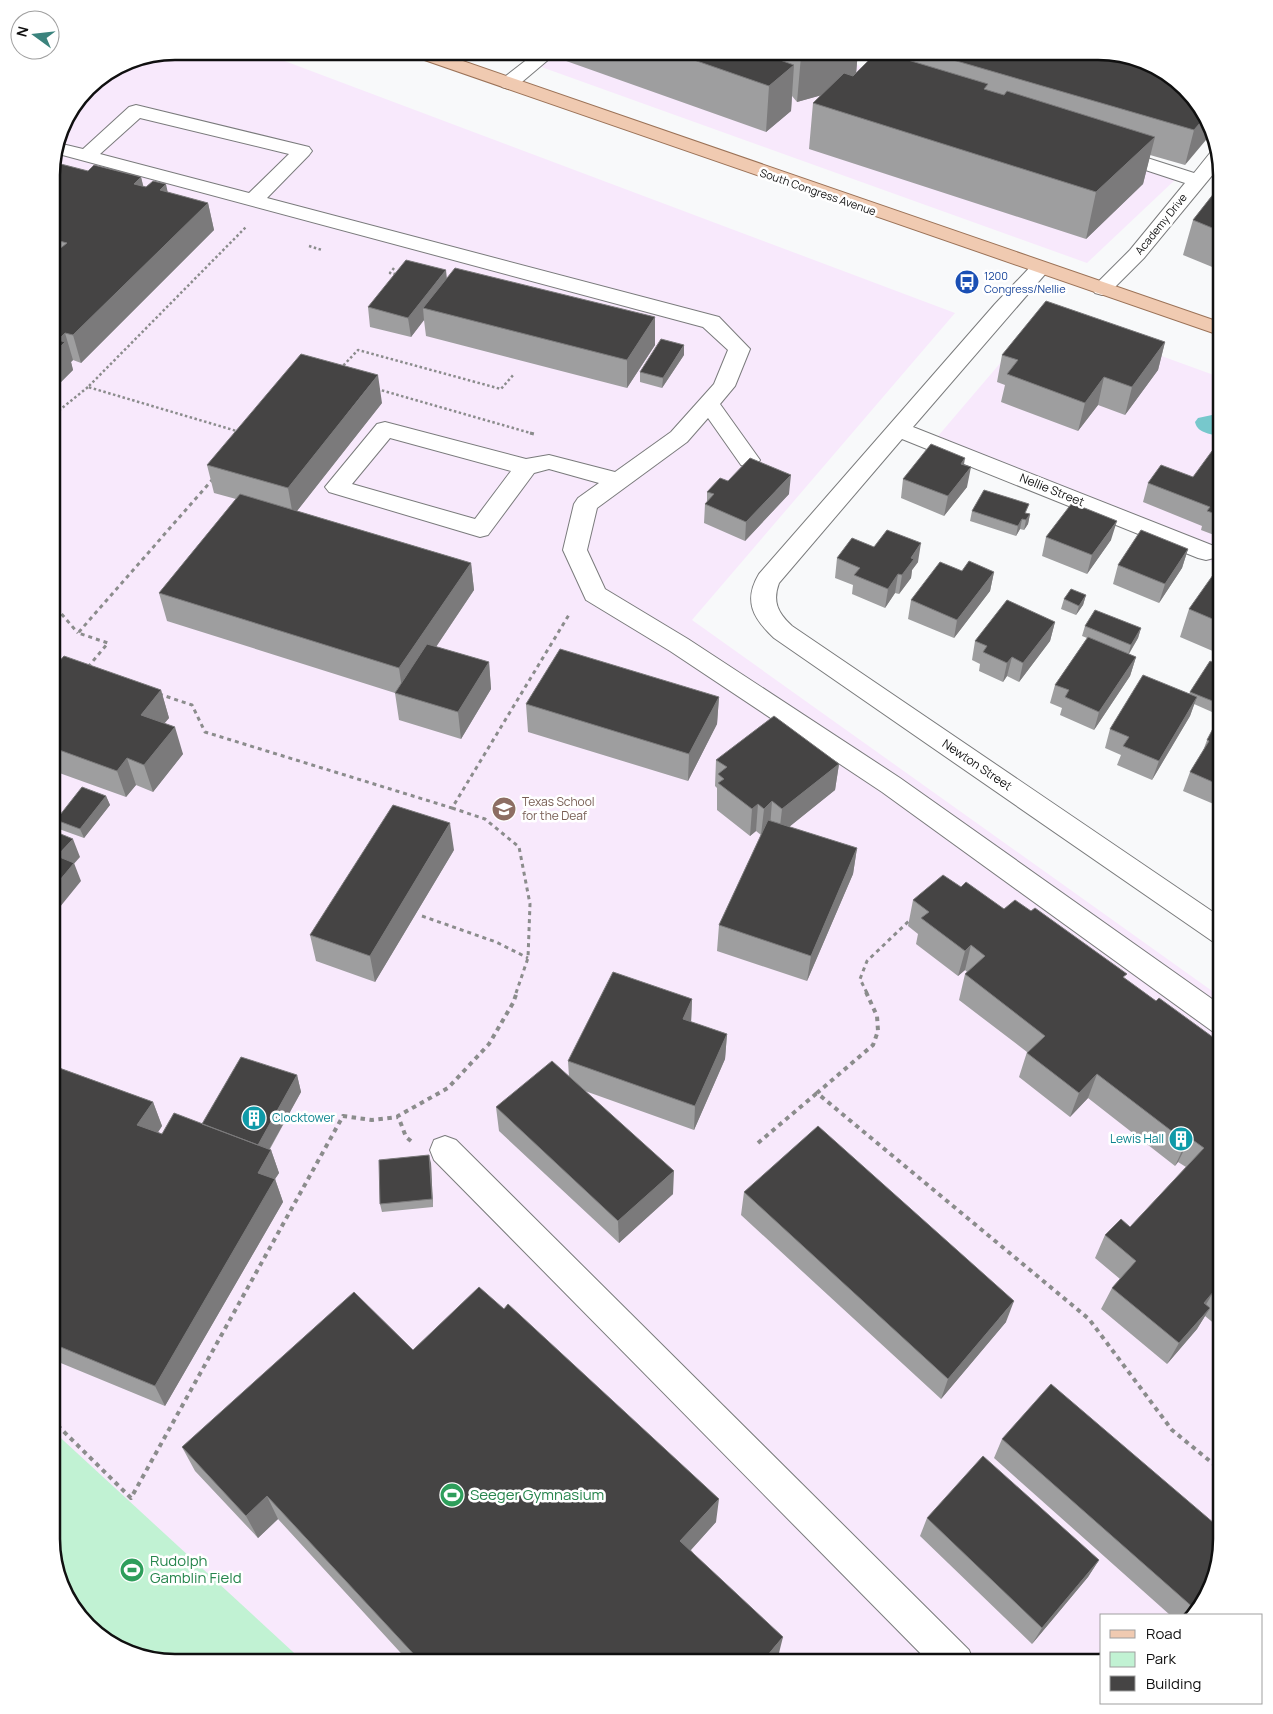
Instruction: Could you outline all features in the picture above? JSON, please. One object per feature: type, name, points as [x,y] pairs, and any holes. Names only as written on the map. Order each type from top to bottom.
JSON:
[{"type":"main road","name":"South Congress Avenue","points":[[442,60],[1213,327]]},
{"type":"street","points":[[509,83],[538,60]]},
{"type":"street","points":[[876,60],[919,92]]},
{"type":"street","points":[[86,156],[136,111],[302,151],[253,200]]},
{"type":"street","points":[[1097,148],[1197,180]]},
{"type":"street","points":[[63,150],[711,322],[739,350],[724,386],[679,437],[586,504],[575,550],[595,594],[678,644],[891,785],[1213,1016]]},
{"type":"street","name":"Academy Drive","points":[[1102,289],[1137,254],[1212,163]]},
{"type":"street","points":[[898,428],[1040,268]]},
{"type":"street","points":[[709,404],[749,460]]},
{"type":"street","name":"Nellie Street","points":[[898,428],[1206,552]]},
{"type":"street","name":"Newton Street","points":[[898,428],[768,580],[762,592],[762,606],[770,620],[783,632],[1213,927]]},
{"type":"street","points":[[526,467],[480,529],[337,487],[385,429],[526,467],[549,462],[617,480]]},
{"type":"street","points":[[445,1150],[947,1654]]},
{"type":"path","points":[[60,410],[88,387],[248,226]]},
{"type":"path","points":[[302,242],[315,249],[331,250]]},
{"type":"path","points":[[399,262],[390,273],[399,275]]},
{"type":"path","points":[[339,370],[358,350],[501,389],[514,374]]},
{"type":"path","points":[[88,387],[242,433]]},
{"type":"path","points":[[371,387],[543,436]]},
{"type":"path","points":[[78,633],[213,479]]},
{"type":"path","points":[[60,612],[78,633],[108,643],[86,670],[94,673]]},
{"type":"path","points":[[452,808],[570,612]]},
{"type":"path","points":[[60,1428],[132,1498],[343,1116],[372,1120],[398,1116],[448,1088],[489,1044],[513,1003],[528,958],[530,904],[519,847],[485,819],[205,732],[192,705],[156,694]]},
{"type":"path","points":[[758,1144],[872,1045],[878,1031],[877,1016],[860,979],[866,961],[915,915]]},
{"type":"path","points":[[422,916],[496,942],[528,958]]},
{"type":"path","points":[[817,1092],[1089,1319],[1172,1430],[1213,1464]]},
{"type":"path","points":[[398,1116],[406,1137],[413,1144]]},
{"type":"shaded area","name":"Texas School for the Deaf","points":[[282,60],[955,313],[692,620],[1213,992],[1213,1539],[1207,1575],[1194,1603],[1185,1614],[1100,1614],[1100,1654],[175,1654],[145,1650],[118,1639],[94,1620],[79,1603],[66,1576],[60,1539],[60,168],[64,145],[79,111],[111,79],[138,66],[160,61]]},
{"type":"shaded area","points":[[522,60],[852,60],[883,86],[1177,178],[1087,263]]},
{"type":"shaded area","points":[[1043,313],[1213,375],[1213,562],[927,449]]},
{"type":"green space","name":"Rudolph Gamblin Field","points":[[60,1437],[295,1654],[160,1653],[145,1650],[118,1639],[94,1620],[79,1603],[72,1590],[66,1576],[61,1554]]},
{"type":"water","points":[[1213,415],[1213,435],[1199,429],[1195,422],[1198,418]]},
{"type":"building","points":[[694,60],[780,60],[794,65],[769,86]]},
{"type":"building","points":[[869,60],[908,60],[988,84],[984,89],[1004,95],[1007,91],[1155,137],[1096,192],[813,103],[844,73],[853,76]]},
{"type":"building","points":[[953,60],[1105,60],[1135,66],[1155,75],[1179,94],[1194,111],[1200,123],[1194,130]]},
{"type":"building","points":[[61,164],[88,171],[94,165],[141,177],[134,184],[146,187],[153,181],[166,184],[160,190],[208,203],[73,335],[65,333],[60,338],[60,249],[67,243],[60,241]]},
{"type":"building","points":[[1213,194],[1213,228],[1193,220]]},
{"type":"building","points":[[406,260],[446,270],[408,318],[368,307]]},
{"type":"building","points":[[455,268],[655,317],[627,360],[423,308]]},
{"type":"building","points":[[1046,301],[1165,342],[1132,387],[1104,377],[1085,403],[1007,374],[1018,360],[1002,355]]},
{"type":"building","points":[[661,339],[684,345],[663,378],[640,372]]},
{"type":"building","points":[[60,341],[65,342],[60,347]]},
{"type":"building","points":[[301,354],[378,375],[288,488],[207,465]]},
{"type":"building","points":[[931,444],[965,458],[961,464],[971,467],[948,496],[903,479]]},
{"type":"building","points":[[1213,451],[1213,513],[1207,511],[1210,507],[1148,483],[1161,465],[1193,477]]},
{"type":"building","points":[[750,458],[791,475],[746,522],[705,504],[714,494],[707,492],[720,478],[728,481]]},
{"type":"building","points":[[984,490],[1029,504],[1025,513],[1030,514],[1026,520],[1022,519],[1018,526],[972,511]]},
{"type":"building","points":[[240,494],[471,563],[399,668],[159,593]]},
{"type":"building","points":[[1072,503],[1117,521],[1092,555],[1046,537]]},
{"type":"building","points":[[887,530],[921,543],[911,558],[914,559],[902,575],[898,574],[888,589],[854,575],[860,568],[837,558],[852,538],[874,547]]},
{"type":"building","points":[[1141,530],[1188,549],[1165,584],[1118,565]]},
{"type":"building","points":[[969,561],[994,572],[957,620],[911,600],[940,562],[962,571]]},
{"type":"building","points":[[1213,575],[1213,619],[1189,609]]},
{"type":"building","points":[[1071,589],[1086,595],[1079,606],[1064,599]]},
{"type":"building","points":[[1007,600],[1055,622],[1023,663],[1012,657],[1007,663],[983,652],[987,646],[975,641]]},
{"type":"building","points":[[1095,610],[1141,628],[1131,645],[1085,626]]},
{"type":"building","points":[[1088,637],[1136,657],[1099,712],[1065,697],[1069,690],[1055,685]]},
{"type":"building","points":[[427,644],[489,662],[458,712],[395,693]]},
{"type":"building","points":[[560,649],[719,697],[689,754],[526,704]]},
{"type":"building","points":[[64,656],[161,690],[141,715],[175,727],[144,765],[127,758],[117,771],[60,750],[60,660]]},
{"type":"building","points":[[1210,661],[1213,662],[1213,701],[1190,692]]},
{"type":"building","points":[[1143,675],[1197,697],[1159,761],[1123,746],[1129,737],[1110,729]]},
{"type":"building","points":[[774,716],[839,764],[782,809],[772,801],[764,809],[758,804],[752,809],[718,783],[724,779],[718,774],[727,767],[716,760]]},
{"type":"building","points":[[1213,728],[1213,782],[1190,772],[1209,741],[1207,740]]},
{"type":"building","points":[[82,787],[106,796],[80,829],[60,822],[60,815]]},
{"type":"building","points":[[393,805],[450,823],[370,956],[310,935]]},
{"type":"building","points":[[768,820],[857,848],[811,956],[719,925]]},
{"type":"building","points":[[60,834],[73,839],[60,853]]},
{"type":"building","points":[[60,857],[74,863],[60,880]]},
{"type":"building","name":"Lewis Hall","points":[[943,875],[961,887],[966,882],[1004,909],[1015,900],[1031,911],[1035,908],[1127,974],[1123,977],[1156,1001],[1159,998],[1213,1037],[1213,1292],[1204,1303],[1210,1308],[1179,1343],[1112,1288],[1136,1261],[1105,1235],[1121,1219],[1130,1227],[1204,1148],[1190,1138],[1186,1142],[1097,1074],[1079,1093],[1027,1053],[1045,1036],[965,974],[985,956],[971,945],[965,951],[921,918],[929,912],[913,900]]},
{"type":"building","points":[[613,972],[692,999],[683,1019],[727,1034],[695,1106],[568,1061]]},
{"type":"building","name":"Clocktower","points":[[241,1057],[297,1075],[258,1145],[202,1124]]},
{"type":"building","points":[[552,1061],[674,1171],[618,1221],[496,1107]]},
{"type":"building","points":[[60,1068],[153,1102],[137,1125],[162,1134],[174,1113],[271,1150],[258,1173],[275,1179],[155,1386],[60,1347]]},
{"type":"building","points":[[818,1126],[1014,1301],[948,1379],[744,1192]]},
{"type":"building","points":[[429,1155],[432,1199],[380,1204],[379,1160]]},
{"type":"building","name":"Seeger Gymnasium","points":[[479,1287],[504,1309],[508,1304],[719,1499],[680,1541],[783,1637],[769,1654],[414,1654],[267,1496],[246,1516],[182,1447],[354,1292],[413,1350]]},
{"type":"building","points":[[1051,1384],[1213,1522],[1212,1554],[1209,1569],[1201,1590],[1191,1606],[1002,1439]]},
{"type":"building","points":[[983,1456],[1099,1560],[1042,1628],[927,1518]]},
{"type":"place","name":"1200 Congress/Nellie","points":[[967,282]]},
{"type":"place","name":"Texas School for the Deaf","points":[[504,809]]},
{"type":"place","name":"Clocktower","points":[[254,1118]]},
{"type":"place","name":"Lewis Hall","points":[[1181,1139]]},
{"type":"place","name":"Seeger Gymnasium","points":[[452,1495]]},
{"type":"place","name":"Rudolph Gamblin Field","points":[[132,1570]]}]
